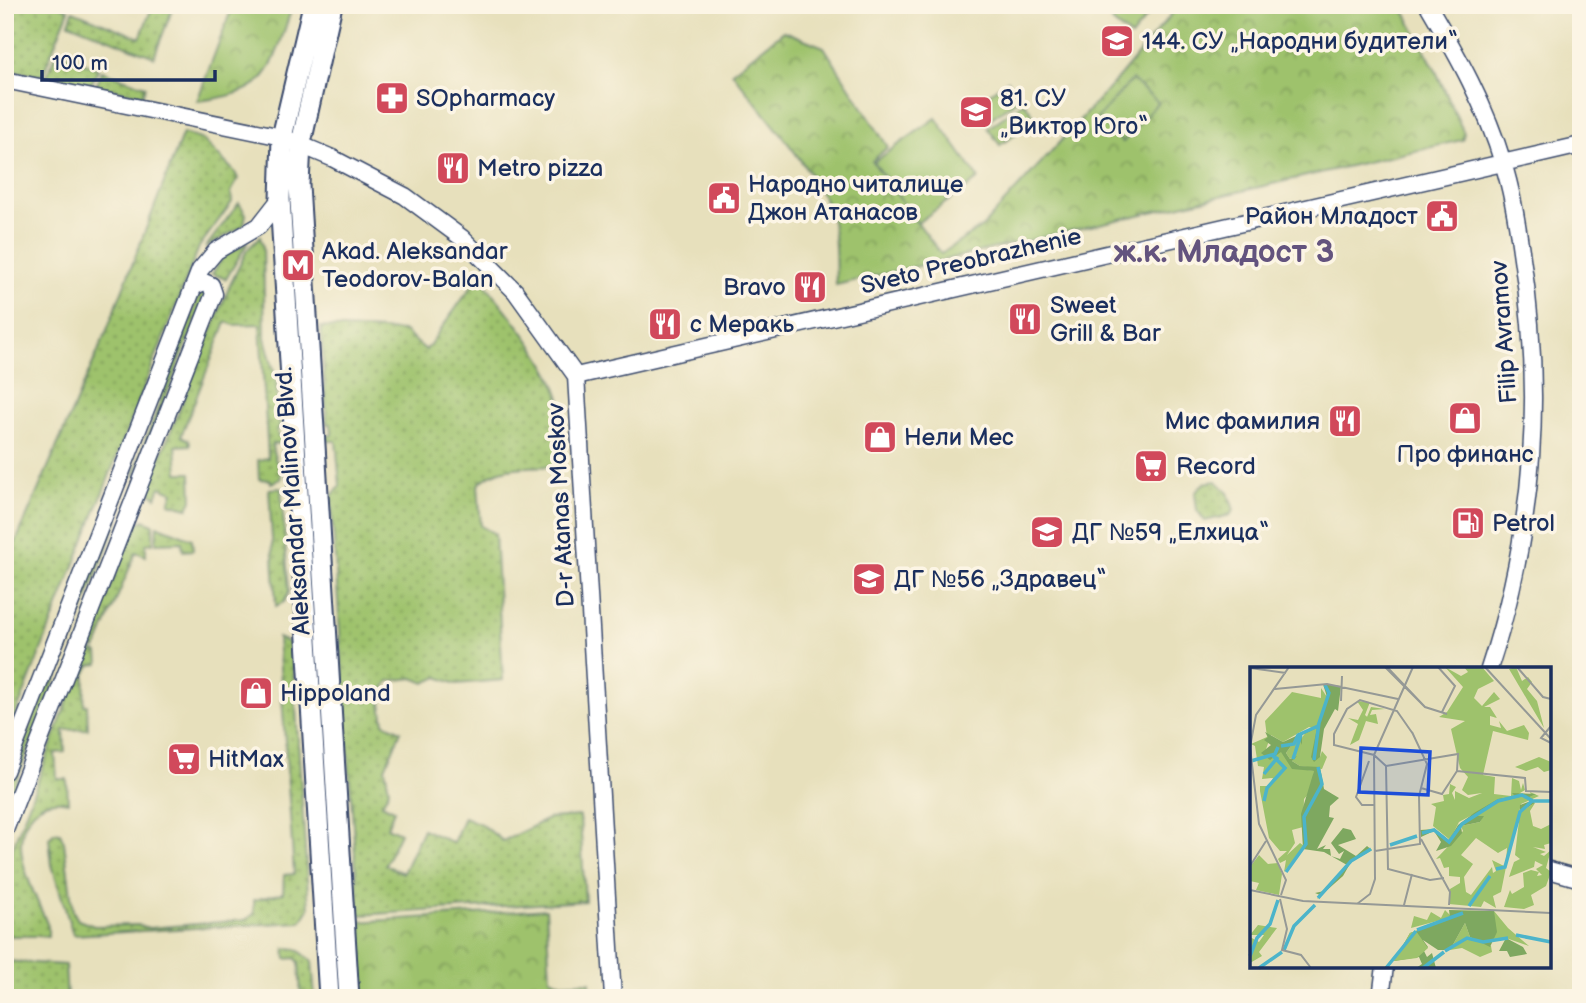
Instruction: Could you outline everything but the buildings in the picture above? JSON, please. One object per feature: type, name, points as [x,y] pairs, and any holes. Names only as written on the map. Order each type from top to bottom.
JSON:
[{"type":"main road","name":"Aleksandar Malinov Blvd.","points":[[313,5],[292,140],[279,199],[329,998]]},
{"type":"main road","name":"Aleksandar Malinov Blvd.","points":[[332,5],[292,140],[299,185],[349,998]]},
{"type":"street","name":"Filip Avramov","points":[[1428,5],[1477,92],[1503,162],[1528,292],[1534,359],[1528,507],[1518,568],[1490,667]]},
{"type":"street","name":"D-r Atanas Moskov","points":[[5,80],[292,140],[405,196],[462,238],[515,291],[576,376],[613,998]]},
{"type":"street","name":"Sveto Preobrazhenie","points":[[576,376],[1581,145]]},
{"type":"street","points":[[5,771],[194,287],[210,256],[259,226],[279,199]]},
{"type":"street","points":[[5,830],[214,294],[211,285],[204,282],[194,287]]},
{"type":"street","points":[[1551,871],[1581,879]]},
{"type":"street","points":[[1381,998],[1385,968]]},
{"type":"green space","points":[[10,5],[58,5],[69,10],[42,76],[5,69],[13,41],[13,36],[5,33],[5,17]]},
{"type":"green space","points":[[153,5],[174,5],[154,57],[69,23],[73,11],[140,38]]},
{"type":"green space","points":[[233,5],[293,5],[273,62],[255,84],[241,92],[197,101]]},
{"type":"green space","points":[[1124,5],[1156,5],[1131,37],[1111,21]]},
{"type":"green space","points":[[1179,5],[1401,5],[1435,69],[1464,133],[1462,140],[836,285],[834,234],[827,205],[797,155],[732,72],[784,31],[824,47],[888,147],[872,161],[941,254],[983,226],[1120,76]]},
{"type":"green space","points":[[57,51],[98,69],[91,85],[46,77]]},
{"type":"green space","points":[[102,71],[146,86],[142,95],[96,86]]},
{"type":"green space","points":[[1008,80],[1020,98],[984,123],[972,106]]},
{"type":"green space","points":[[1132,80],[1158,102],[1123,142],[1097,118]]},
{"type":"green space","points":[[1024,102],[1036,119],[1000,145],[988,128]]},
{"type":"green space","points":[[936,118],[979,179],[917,223],[874,162]]},
{"type":"green space","points":[[183,133],[203,140],[235,172],[238,179],[231,192],[232,202],[199,247],[5,742],[5,567],[105,335]]},
{"type":"green space","points":[[239,203],[246,214],[244,225],[205,248]]},
{"type":"green space","points":[[260,237],[263,247],[265,338],[276,379],[280,428],[277,429],[278,436],[282,436],[282,443],[272,444],[281,479],[271,483],[271,480],[259,479],[258,460],[268,458],[260,324],[234,325],[226,322],[181,436],[189,440],[190,445],[176,446],[178,473],[191,473],[192,500],[188,508],[169,503],[173,492],[160,487],[156,497],[150,492],[149,485],[230,285],[247,250]]},
{"type":"green space","points":[[248,242],[226,279],[212,274],[223,257]]},
{"type":"green space","points":[[479,276],[528,338],[557,390],[562,407],[565,466],[507,469],[486,478],[478,485],[481,526],[495,534],[503,680],[456,684],[438,677],[425,683],[413,678],[389,681],[380,696],[384,723],[401,731],[385,768],[389,790],[382,804],[394,810],[387,827],[400,833],[385,865],[403,873],[423,829],[453,843],[464,817],[481,824],[503,841],[550,818],[580,816],[585,901],[359,915],[331,497],[340,486],[336,441],[326,441],[326,436],[332,435],[331,424],[327,424],[321,327],[403,331],[426,350]]},
{"type":"green space","points":[[201,289],[207,292],[135,476],[133,475]]},
{"type":"green space","points":[[1216,481],[1228,493],[1234,510],[1230,515],[1205,521],[1197,510],[1195,493],[1204,483]]},
{"type":"green space","points":[[281,488],[289,592],[284,602],[276,606],[269,489]]},
{"type":"green space","points":[[112,517],[118,519],[5,810],[5,790]]},
{"type":"green space","points":[[144,520],[153,524],[153,543],[146,544],[146,556],[136,552],[96,649],[88,645],[135,524]]},
{"type":"green space","points":[[157,525],[192,539],[193,550],[183,551],[182,542],[156,543]]},
{"type":"green space","points":[[278,638],[288,642],[292,649],[309,909],[301,922],[73,935],[52,865],[49,838],[54,832],[60,833],[64,842],[73,911],[78,920],[94,926],[138,925],[149,928],[245,920],[254,914],[254,900],[283,893],[284,875],[294,874]]},
{"type":"green space","points":[[87,649],[98,653],[99,664],[90,665],[85,675],[84,705],[87,705],[88,729],[64,730],[65,752],[55,753],[57,779],[67,779],[68,802],[40,805],[25,824],[21,838],[25,868],[48,926],[48,936],[6,936],[5,868]]},
{"type":"green space","points":[[546,909],[550,978],[561,983],[590,982],[591,998],[364,998],[358,922]]},
{"type":"green space","points":[[285,948],[297,949],[312,961],[315,998],[301,998],[299,962],[295,958],[286,959]]},
{"type":"green space","points":[[5,961],[65,965],[67,998],[5,998]]},
{"type":"place","name":"144. СУ „Народни будители“","points":[[1117,41]]},
{"type":"place","name":"SOpharmacy","points":[[392,98]]},
{"type":"place","name":"81. СУ „Виктор Юго“","points":[[976,112]]},
{"type":"place","name":"Metro pizza","points":[[453,168]]},
{"type":"place","name":"Народно читалище Джон Атанасов","points":[[724,198]]},
{"type":"place","name":"Район Младост","points":[[1442,216]]},
{"type":"place","name":"Akad. Aleksandar Teodorov-Balan","points":[[298,265]]},
{"type":"place","name":"Bravo","points":[[810,287]]},
{"type":"place","name":"Sweet Grill & Bar","points":[[1025,319]]},
{"type":"place","name":"с Меракь","points":[[665,324]]},
{"type":"place","name":"Про финанс","points":[[1465,418]]},
{"type":"place","name":"Мис фамилия","points":[[1345,421]]},
{"type":"place","name":"Нели Мес","points":[[880,437]]},
{"type":"place","name":"Record","points":[[1151,466]]},
{"type":"place","name":"Petrol","points":[[1468,523]]},
{"type":"place","name":"ДГ №59 „Елхица“","points":[[1047,532]]},
{"type":"place","name":"ДГ №56 „Здравец“","points":[[869,579]]},
{"type":"place","name":"Hippoland","points":[[256,693]]},
{"type":"place","name":"HitMax","points":[[184,759]]},
{"type":"district","name":"ж.к. Младост 3","points":[[1224,252]]}]
